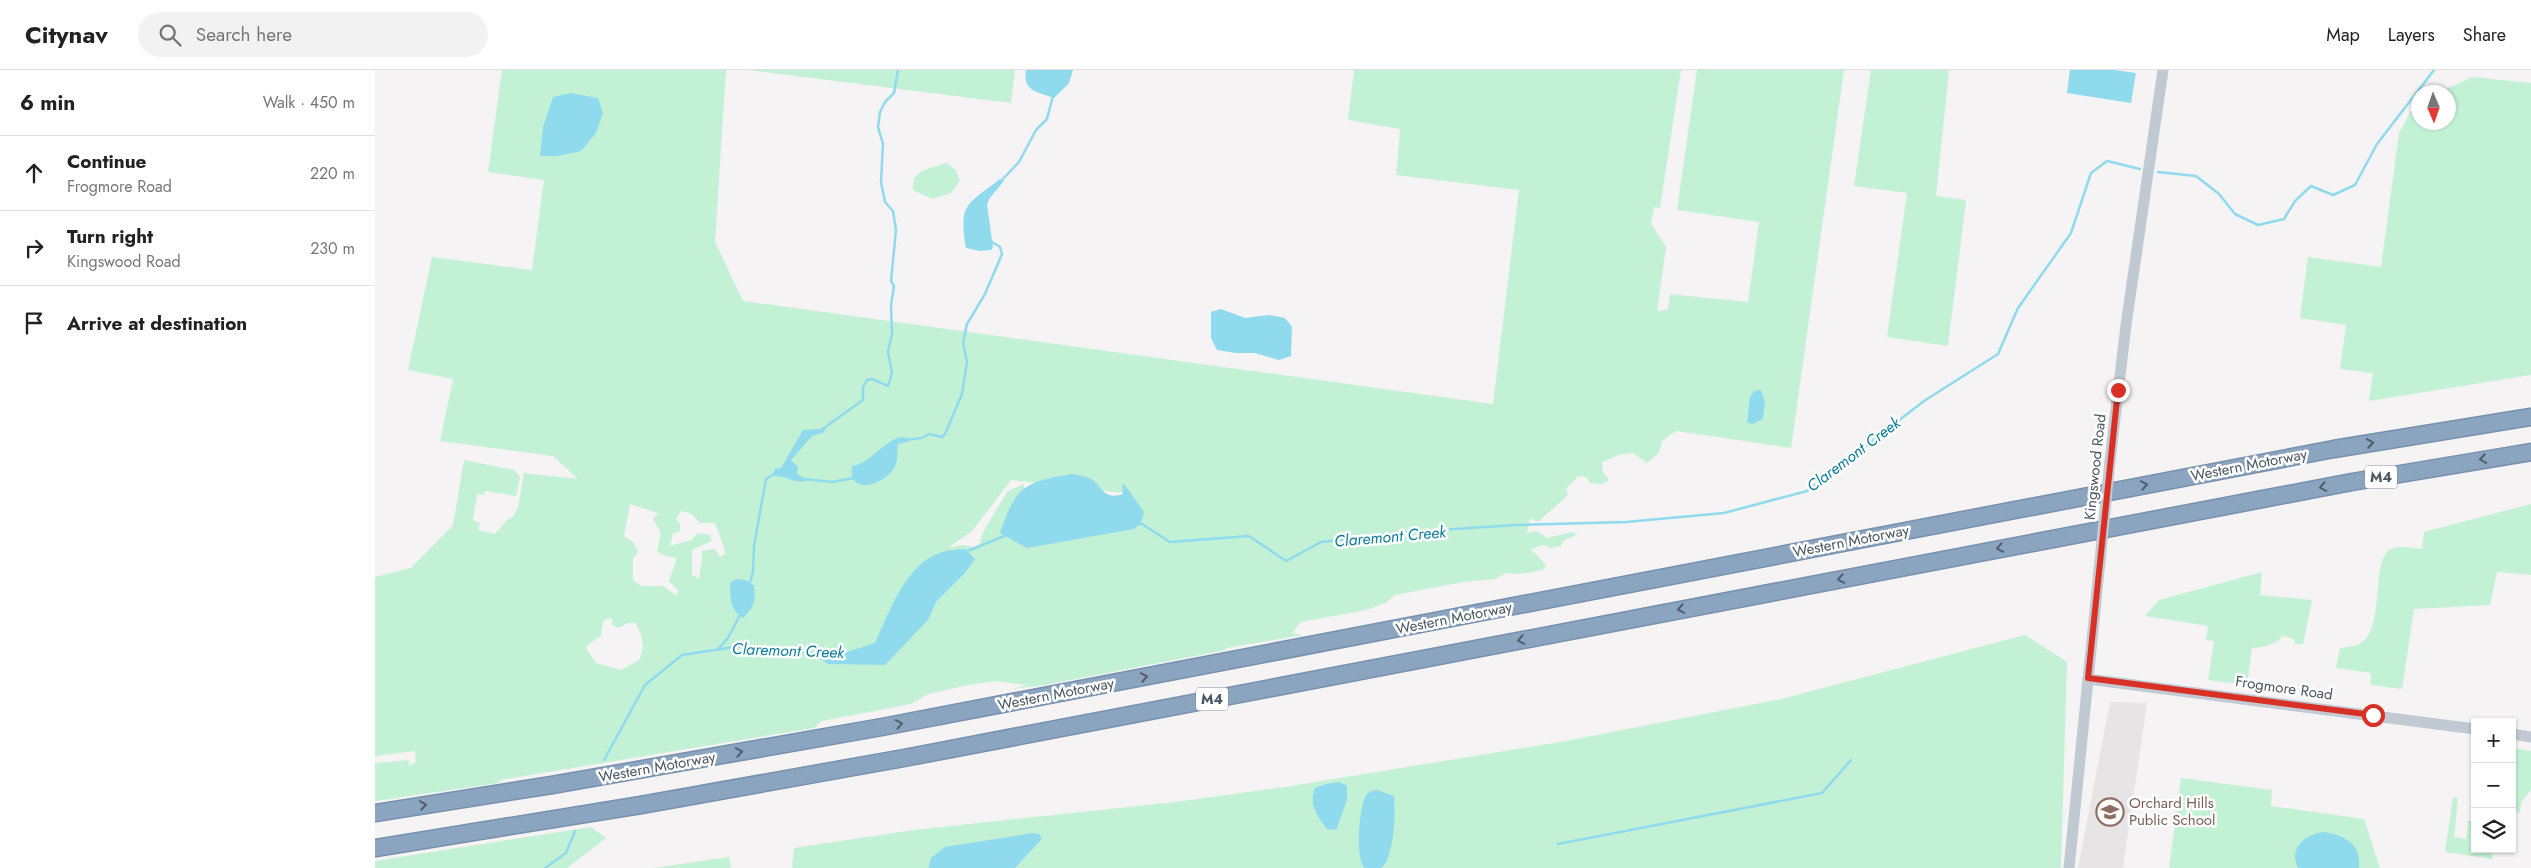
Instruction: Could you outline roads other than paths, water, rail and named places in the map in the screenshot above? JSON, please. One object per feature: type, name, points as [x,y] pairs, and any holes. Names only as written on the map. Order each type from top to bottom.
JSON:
[{"type":"highway","name":"Western Motorway","points":[[375,813],[552,785],[882,727],[2317,452],[2531,417]]},
{"type":"highway","name":"M4","points":[[375,848],[641,806],[903,758],[2352,482],[2531,452]]},
{"type":"street","name":"Kingswood Road","points":[[2069,868],[2110,461],[2126,325],[2163,70]]},
{"type":"street","name":"Frogmore Road","points":[[2088,678],[2471,728]]},
{"type":"street","points":[[2516,735],[2531,737]]},
{"type":"water","points":[[1026,70],[1073,70],[1069,83],[1054,98],[1029,87],[1025,77]]},
{"type":"water","points":[[2070,70],[2114,70],[2136,73],[2131,103],[2067,93]]},
{"type":"water","points":[[571,93],[598,98],[603,113],[596,133],[581,151],[558,156],[540,156],[543,127],[553,97]]},
{"type":"water","points":[[1000,179],[1004,181],[989,199],[987,205],[993,247],[991,250],[980,251],[966,248],[964,222],[968,206]]},
{"type":"water","points":[[1221,309],[1245,318],[1269,315],[1285,318],[1292,327],[1291,356],[1279,360],[1255,353],[1217,350],[1211,338],[1211,312]]},
{"type":"water","points":[[1761,390],[1765,402],[1763,419],[1752,424],[1747,422],[1750,397],[1754,391]]},
{"type":"water","points":[[830,423],[823,433],[812,436],[791,460],[798,467],[797,474],[808,480],[796,481],[775,476],[774,469],[781,468],[803,430],[820,429]]},
{"type":"water","points":[[907,438],[910,441],[898,444],[897,462],[886,477],[870,484],[862,485],[856,482],[852,476],[852,466],[865,461],[894,439]]},
{"type":"water","points":[[1072,474],[1089,478],[1106,494],[1110,495],[1123,494],[1122,484],[1125,485],[1144,512],[1141,523],[1134,529],[1027,548],[1000,533],[1011,505],[1024,489],[1043,480]]},
{"type":"water","points":[[965,549],[975,559],[964,574],[936,602],[928,620],[885,665],[828,664],[811,653],[847,652],[875,643],[900,590],[918,567],[929,558],[942,552]]},
{"type":"water","points":[[736,579],[746,580],[754,586],[755,596],[753,604],[743,618],[735,611],[731,598],[730,583]]},
{"type":"water","points":[[1339,782],[1347,786],[1347,800],[1336,830],[1327,829],[1320,820],[1313,805],[1313,794],[1315,788]]},
{"type":"water","points":[[1377,790],[1394,796],[1393,835],[1389,855],[1381,868],[1365,868],[1362,863],[1359,846],[1361,813],[1367,794]]},
{"type":"water","points":[[2324,832],[2351,842],[2357,853],[2359,868],[2298,868],[2295,854],[2300,843],[2317,833]]},
{"type":"water","points":[[1033,833],[1039,834],[1042,839],[1015,868],[928,868],[931,858],[945,847]]},
{"type":"waterway","points":[[828,425],[863,400],[863,387],[867,380],[872,379],[888,386],[892,373],[888,352],[892,334],[891,305],[894,286],[891,281],[896,230],[893,211],[885,202],[881,182],[883,144],[878,127],[880,112],[885,102],[894,93],[898,70]]},
{"type":"waterway","name":"Claremont Creek","points":[[2158,172],[2196,176],[2219,194],[2235,214],[2258,225],[2284,219],[2295,201],[2311,186],[2333,195],[2355,185],[2377,144],[2434,70]]},
{"type":"waterway","points":[[1001,181],[1019,162],[1036,130],[1047,119],[1053,96]]},
{"type":"waterway","name":"Claremont Creek","points":[[1138,524],[1142,524],[1170,542],[1249,536],[1286,561],[1321,542],[1394,533],[1516,525],[1626,522],[1724,513],[1807,491],[1924,401],[1998,354],[2018,308],[2071,233],[2091,173],[2107,161],[2140,169]]},
{"type":"waterway","points":[[905,440],[922,438],[929,434],[942,437],[945,434],[962,394],[967,362],[963,343],[967,324],[985,294],[1002,254],[1000,247],[992,242]]},
{"type":"waterway","points":[[749,586],[753,572],[754,546],[766,479],[775,473]]},
{"type":"waterway","points":[[805,479],[832,482],[854,478]]},
{"type":"waterway","name":"Claremont Creek","points":[[965,552],[1009,534]]},
{"type":"waterway","points":[[718,649],[728,638],[740,615]]},
{"type":"waterway","name":"Claremont Creek","points":[[604,760],[645,685],[682,655],[741,646],[812,653]]},
{"type":"waterway","points":[[1558,844],[1822,793],[1851,760]]},
{"type":"waterway","name":"Claremont Creek","points":[[545,868],[566,853],[575,831]]},
{"type":"place","name":"Orchard Hills Public School","points":[[2110,812]]}]
